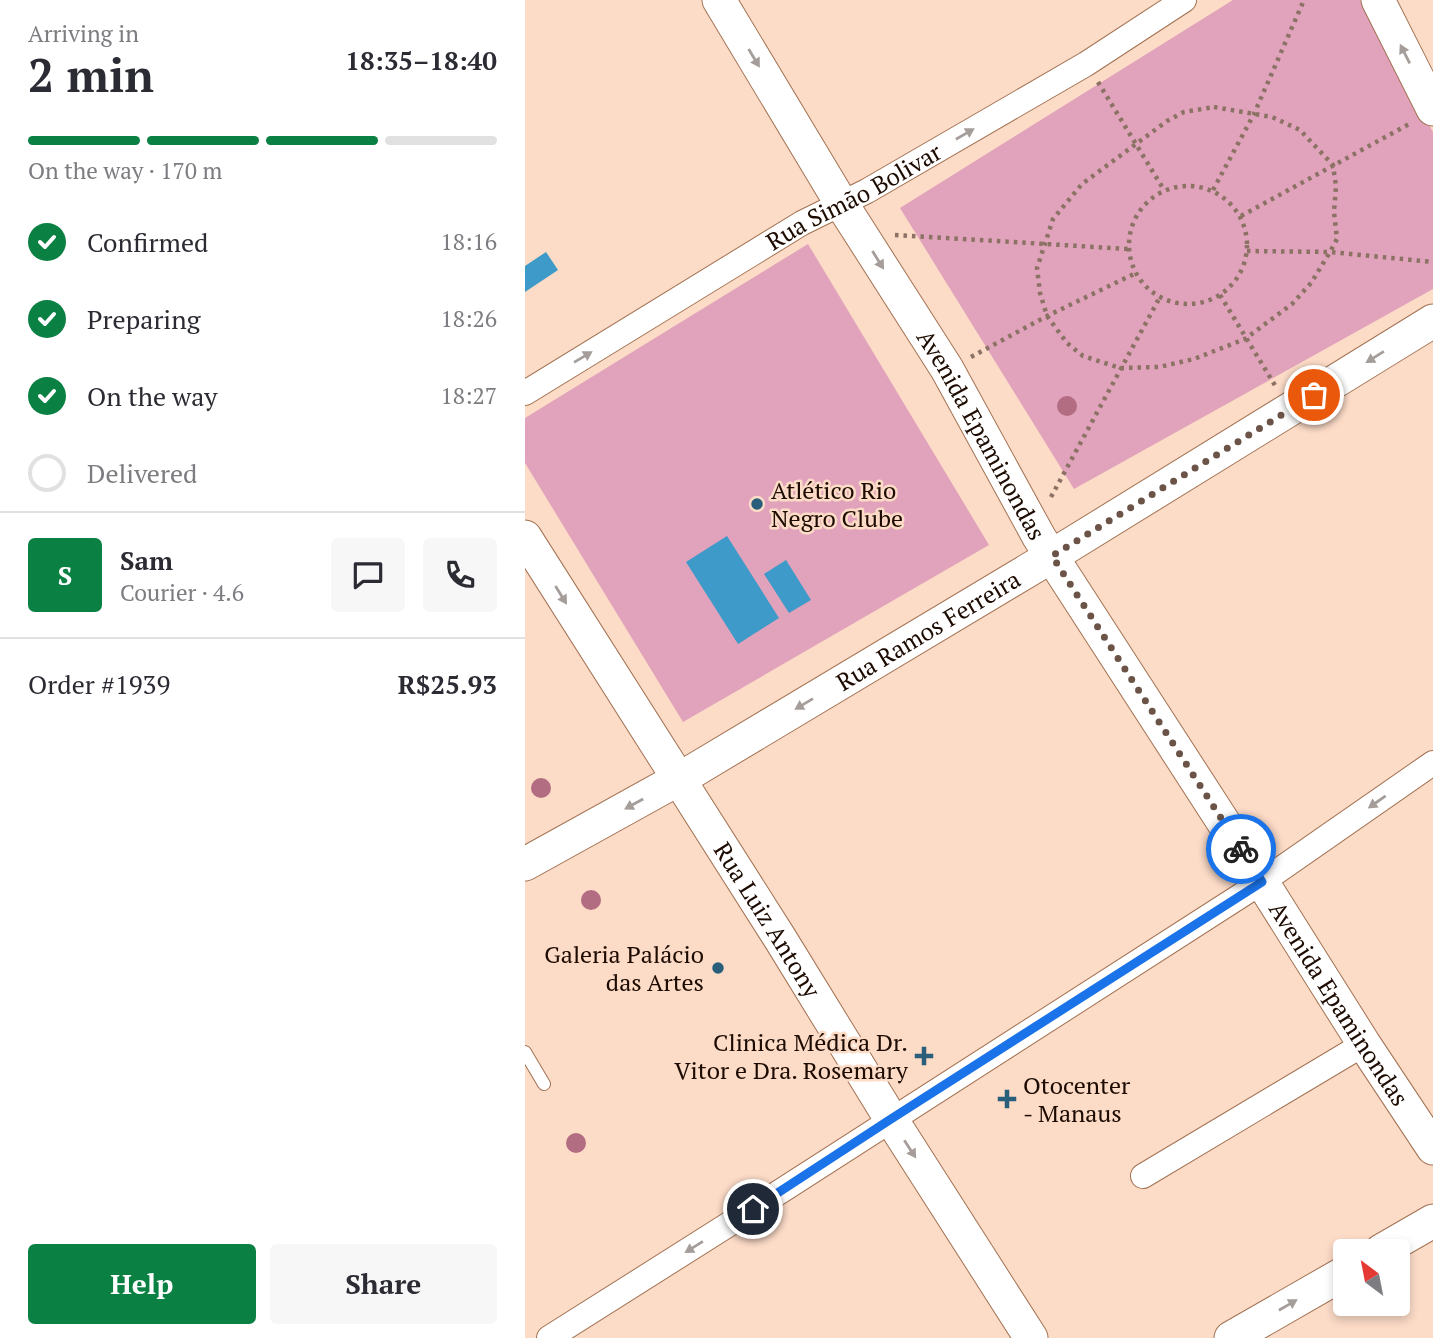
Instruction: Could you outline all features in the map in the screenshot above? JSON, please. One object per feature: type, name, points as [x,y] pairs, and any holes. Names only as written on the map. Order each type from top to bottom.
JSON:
[{"type":"street","name":"Avenida Epaminondas","points":[[719,0],[841,203],[947,369],[1039,537],[1433,1148]]},
{"type":"street","name":"Rua Simão Bolivar","points":[[525,393],[802,223],[867,191],[1086,64],[1184,0]]},
{"type":"street","points":[[1378,0],[1427,113]]},
{"type":"street","name":"Rua Ramos Ferreira","points":[[525,864],[679,779],[1052,556],[1433,321]]},
{"type":"street","name":"Rua Luiz Antony","points":[[525,537],[1031,1338]]},
{"type":"street","points":[[549,1338],[1262,882],[1433,763]]},
{"type":"street","points":[[1143,1175],[1364,1044]]},
{"type":"street","points":[[1402,1239],[1433,1221]]},
{"type":"street","points":[[1231,1338],[1333,1279]]},
{"type":"lane","points":[[525,1052],[544,1084]]},
{"type":"path","points":[[1213,190],[1254,114],[1304,0]]},
{"type":"path","points":[[1086,64],[1164,190]]},
{"type":"path","points":[[1214,107],[1272,117],[1300,130],[1332,165],[1336,186],[1334,212],[1337,239],[1311,283],[1292,304],[1245,339],[1194,359],[1159,368],[1120,368],[1083,356],[1067,343],[1047,316],[1040,293],[1037,268],[1053,219],[1082,184],[1136,143],[1184,112],[1214,107]]},
{"type":"path","points":[[1241,216],[1427,113]]},
{"type":"path","points":[[1176,186],[1213,190],[1229,201],[1241,216],[1246,227],[1247,251],[1243,269],[1220,295],[1201,302],[1182,304],[1160,297],[1147,288],[1136,273],[1129,249],[1130,232],[1136,217],[1146,204],[1164,190],[1176,186]]},
{"type":"path","points":[[894,235],[1129,249]]},
{"type":"path","points":[[1247,251],[1330,252],[1433,261]]},
{"type":"path","points":[[947,369],[1136,273]]},
{"type":"path","points":[[1220,295],[1291,410]]},
{"type":"path","points":[[1051,497],[1160,297]]},
{"type":"shaded area","points":[[1233,0],[1360,0],[1433,132],[1433,289],[1074,489],[900,208]]},
{"type":"shaded area","name":"Atlético Rio Negro Clube","points":[[808,244],[989,545],[683,722],[525,463],[525,418]]},
{"type":"water","points":[[546,252],[558,270],[525,292],[525,266]]},
{"type":"water","points":[[727,536],[779,618],[738,644],[686,562]]},
{"type":"water","points":[[786,560],[811,600],[789,613],[764,574]]},
{"type":"way so far","points":[[1241,849],[1052,556],[1314,395]]},
{"type":"place","name":"Atlético Rio Negro Clube","points":[[757,504]]},
{"type":"place","name":"Galeria Palácio das Artes","points":[[718,968]]},
{"type":"place","name":"Clinica Médica Dr. Vitor e Dra. Rosemary","points":[[924,1056]]},
{"type":"place","name":"Otocenter - Manaus","points":[[1007,1099]]},
{"type":"route","points":[[753,1209],[1262,882],[1241,849]]}]
